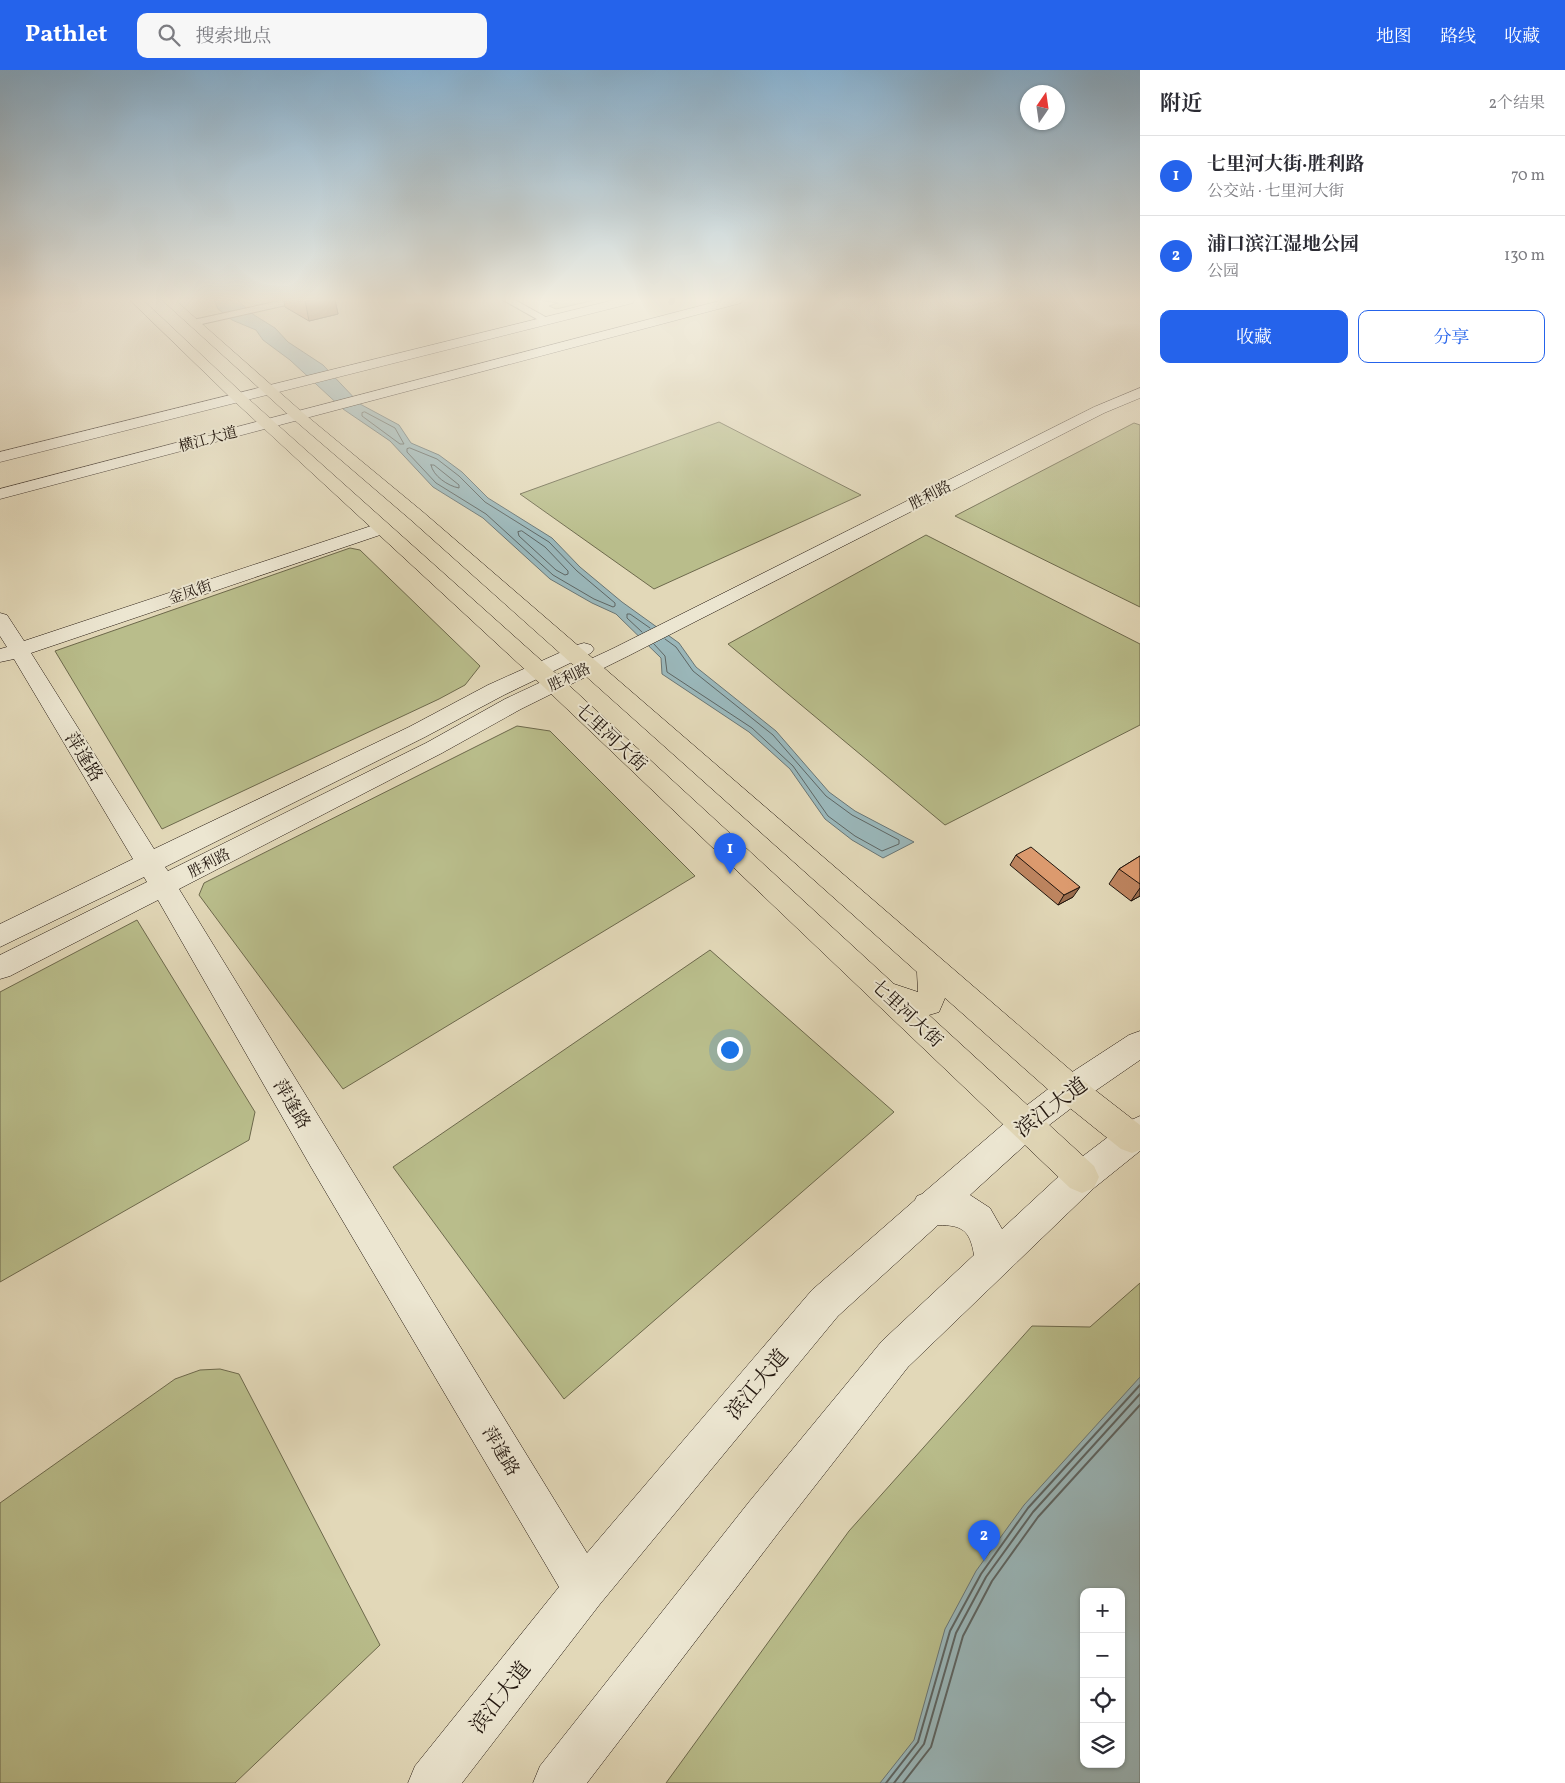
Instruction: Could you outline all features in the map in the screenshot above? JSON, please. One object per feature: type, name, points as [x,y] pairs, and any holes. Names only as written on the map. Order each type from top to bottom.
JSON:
[{"type":"main road","name":"七里河大街","points":[[220,380],[545,677],[1082,1177]]},
{"type":"main road","points":[[258,380],[296,415],[417,516],[931,965],[1071,1090],[1136,1134],[1082,1177],[895,1354],[764,1517],[558,1783]]},
{"type":"main road","name":"横江大道","points":[[0,457],[308,380]]},
{"type":"main road","name":"横江大道","points":[[0,494],[429,380]]},
{"type":"main road","points":[[1000,442],[1132,380]]},
{"type":"main road","name":"胜利路","points":[[0,968],[156,875],[425,740],[461,731],[545,677],[582,661],[1099,410],[1140,392]]},
{"type":"main road","points":[[85,436],[125,433],[142,440],[134,452],[106,466]]},
{"type":"main road","name":"金凤街","points":[[9,654],[380,528]]},
{"type":"main road","name":"萍逢路","points":[[0,619],[9,654],[156,875],[323,1156],[585,1589]]},
{"type":"main road","points":[[0,936],[156,875]]},
{"type":"main road","points":[[884,991],[916,1004],[929,1003],[933,991],[931,965]]},
{"type":"main road","name":"滨江大道","points":[[432,1783],[585,1589],[824,1303],[929,1208],[1025,1125],[1071,1090],[1140,1044]]},
{"type":"main road","points":[[929,1208],[963,1209],[978,1220],[990,1238],[993,1262]]},
{"type":"green space","points":[[719,422],[861,495],[654,589],[520,494]]},
{"type":"green space","points":[[1134,423],[1140,425],[1140,607],[955,516]]},
{"type":"green space","points":[[926,535],[1140,644],[1140,725],[945,825],[728,644]]},
{"type":"green space","points":[[350,548],[360,550],[480,666],[465,685],[439,699],[162,829],[55,651]]},
{"type":"green space","points":[[517,726],[550,731],[695,876],[343,1089],[199,895],[204,883]]},
{"type":"green space","points":[[137,920],[255,1112],[249,1140],[0,1282],[0,992]]},
{"type":"green space","points":[[710,950],[894,1112],[564,1399],[393,1167]]},
{"type":"green space","points":[[1140,1283],[1140,1783],[666,1783],[849,1531],[1032,1326],[1090,1327]]},
{"type":"green space","points":[[220,1369],[239,1374],[380,1645],[235,1783],[0,1783],[0,1503],[175,1379],[200,1370]]},
{"type":"water","points":[[312,380],[337,380],[360,404],[399,425],[411,443],[439,455],[462,472],[488,498],[552,538],[580,567],[622,602],[679,643],[696,667],[776,731],[829,792],[855,811],[914,842],[883,858],[852,840],[825,819],[790,769],[749,732],[662,674],[661,658],[616,614],[592,603],[550,579],[483,518],[433,487],[390,441],[343,409]]},
{"type":"water","points":[[1140,1377],[1140,1783],[880,1783],[914,1740],[945,1629],[976,1571],[1024,1505]]},
{"type":"building","points":[[1031,847],[1080,887],[1064,895],[1016,855]]},
{"type":"building","points":[[1140,856],[1140,884],[1119,869]]},
{"type":"place","name":"七里河大街·胜利路","points":[[730,874]]},
{"type":"place","name":"浦口滨江湿地公园","points":[[984,1561]]}]
